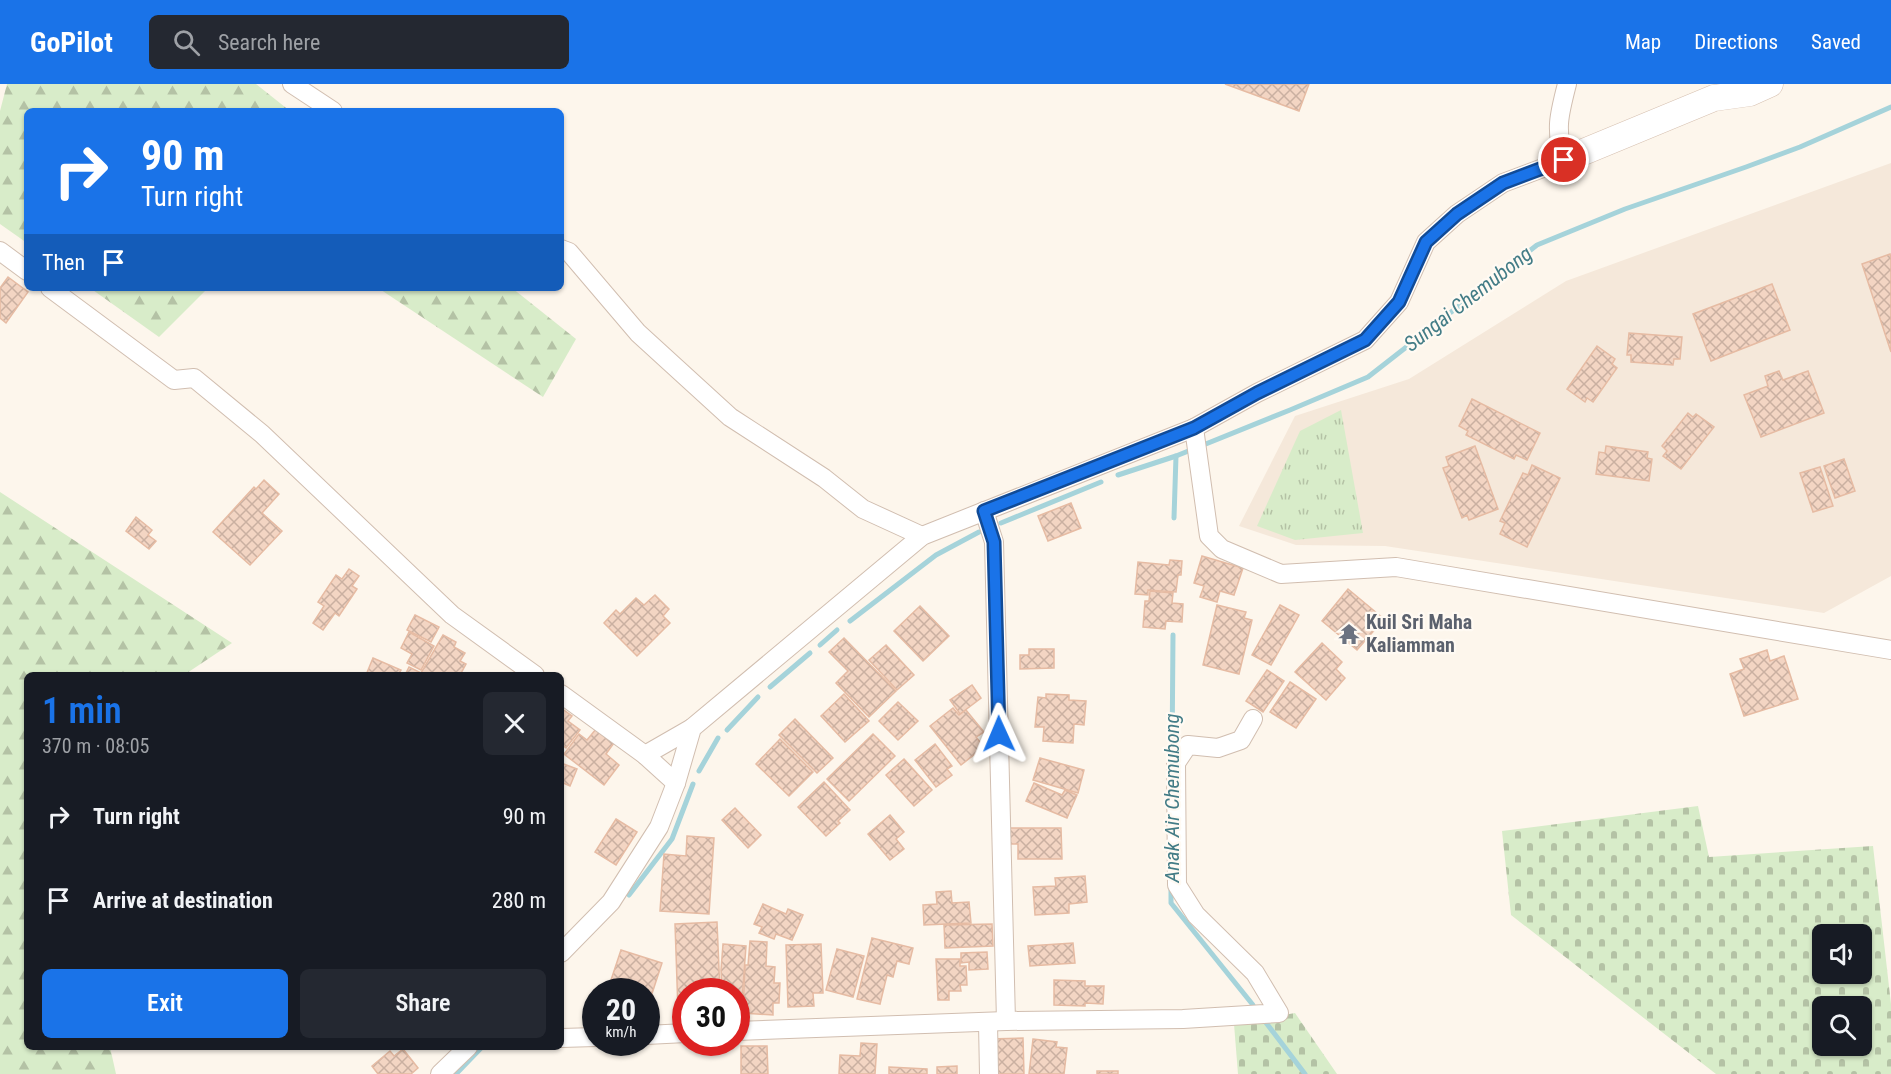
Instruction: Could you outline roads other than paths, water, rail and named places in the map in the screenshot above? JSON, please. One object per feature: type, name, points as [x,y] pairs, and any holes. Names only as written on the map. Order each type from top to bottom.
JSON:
[{"type":"main road","points":[[1564,160],[1721,91],[1749,93],[1770,84]]},
{"type":"street","points":[[292,84],[328,108]]},
{"type":"street","points":[[645,755],[692,728],[922,536],[1194,430],[1257,393],[1365,340],[1399,302],[1426,242],[1457,214],[1503,183],[1564,160],[1558,141],[1558,117],[1567,84]]},
{"type":"street","points":[[564,250],[569,252],[639,333],[730,417],[824,478],[863,509],[922,536]]},
{"type":"street","points":[[0,251],[24,269]]},
{"type":"street","points":[[54,291],[174,380],[194,378],[262,434],[452,615],[531,672]]},
{"type":"street","points":[[1194,430],[1209,536],[1222,549],[1281,574],[1396,567],[1891,650]]},
{"type":"street","points":[[984,511],[994,542],[1006,1021]]},
{"type":"street","points":[[564,696],[645,755],[676,783]]},
{"type":"street","points":[[750,1031],[1006,1021],[1183,1019],[1279,1013],[1255,973],[1196,915],[1177,885],[1176,764],[1188,745],[1218,748],[1241,740],[1253,718]]},
{"type":"street","points":[[564,950],[611,902],[659,827],[676,783],[692,728]]},
{"type":"street","points":[[988,1023],[989,1074]]},
{"type":"street","points":[[564,1038],[582,1037]]},
{"type":"street","points":[[440,1074],[465,1050]]},
{"type":"waterway","name":"Sungai Chemubong","points":[[1118,475],[1176,456],[1368,377],[1537,245],[1625,209],[1800,147],[1891,107]]},
{"type":"waterway","name":"Anak Air Chemubong","points":[[1174,518],[1176,456]]},
{"type":"waterway","name":"Sungai Chemubong","points":[[1001,523],[1101,482]]},
{"type":"waterway","name":"Sungai Chemubong","points":[[850,621],[936,555],[979,532]]},
{"type":"waterway","name":"Sungai Chemubong","points":[[820,645],[837,630]]},
{"type":"waterway","name":"Anak Air Chemubong","points":[[1172,759],[1173,635]]},
{"type":"waterway","name":"Sungai Chemubong","points":[[770,687],[810,653]]},
{"type":"waterway","name":"Sungai Chemubong","points":[[727,730],[758,697]]},
{"type":"waterway","name":"Sungai Chemubong","points":[[699,771],[718,738]]},
{"type":"waterway","name":"Sungai Chemubong","points":[[629,895],[672,839],[693,784]]},
{"type":"waterway","name":"Anak Air Chemubong","points":[[1171,886],[1171,903],[1253,1005]]},
{"type":"waterway","name":"Anak Air Chemubong","points":[[1264,1020],[1305,1074]]},
{"type":"waterway","name":"Sungai Chemubong","points":[[456,1074],[479,1050]]},
{"type":"place","name":"Kuil Sri Maha Kaliamman","points":[[1349,634]]}]
